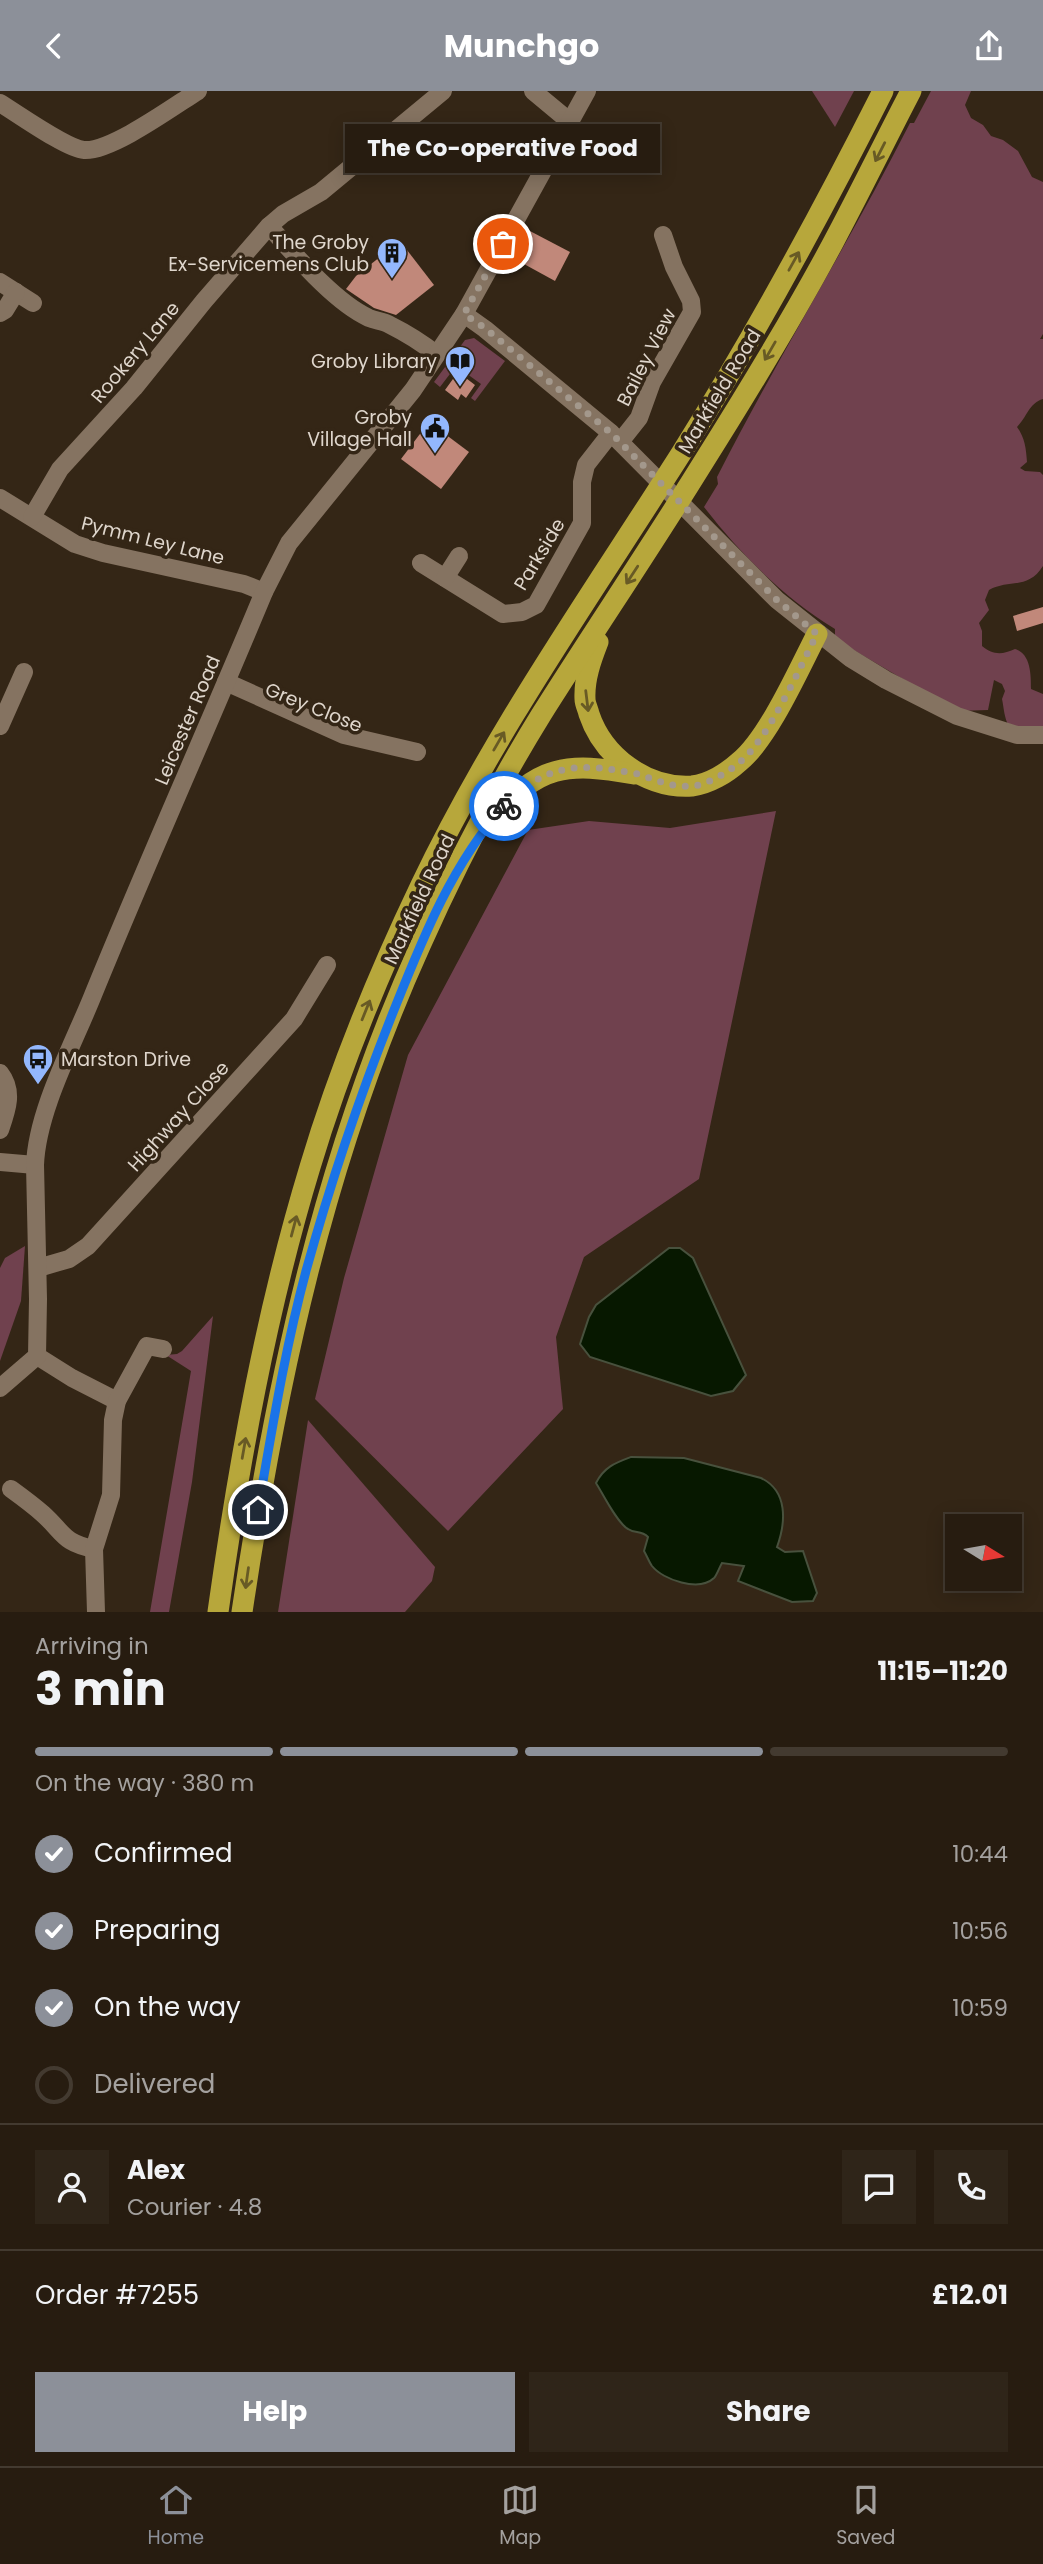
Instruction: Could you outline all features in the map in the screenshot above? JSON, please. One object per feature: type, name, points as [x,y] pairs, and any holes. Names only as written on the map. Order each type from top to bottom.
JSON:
[{"type":"highway","name":"Markfield Road","points":[[218,1612],[247,1430],[281,1273],[310,1168],[385,963],[422,882],[466,797],[565,631],[638,522],[760,321],[835,188],[883,91]]},
{"type":"highway","name":"Markfield Road","points":[[242,1612],[271,1437],[306,1273],[352,1122],[419,946],[462,859],[539,718],[704,461],[832,244],[911,91]]},
{"type":"highway","points":[[608,612],[588,670],[585,701],[599,738],[621,761],[640,775],[656,782],[693,786],[715,779],[740,762],[765,731],[817,634]]},
{"type":"highway","points":[[462,859],[519,790],[541,777],[581,766],[640,775]]},
{"type":"street","points":[[0,103],[70,146],[84,150],[102,147],[121,138],[198,91]]},
{"type":"street","name":"Rookery Lane","points":[[32,517],[60,470],[134,388],[269,226],[283,214],[321,192],[443,91]]},
{"type":"street","points":[[533,91],[569,121],[587,91]]},
{"type":"street","name":"Leicester Road","points":[[37,1356],[35,1150],[45,1114],[123,922],[264,592],[289,543],[413,390],[464,314],[569,121]]},
{"type":"street","points":[[269,226],[320,281],[353,308],[388,324],[425,345],[436,355]]},
{"type":"street","name":"Bailey View","points":[[615,438],[639,418],[652,382],[692,312],[691,301],[674,267],[672,242]]},
{"type":"street","points":[[0,282],[33,303]]},
{"type":"street","points":[[0,313],[5,310],[16,292]]},
{"type":"street","points":[[464,314],[485,328],[615,438],[777,600],[817,634],[886,680],[957,716],[1017,735],[1043,735]]},
{"type":"street","name":"Parkside","points":[[421,563],[503,614],[522,612],[536,605],[582,523],[582,482],[586,464],[615,438]]},
{"type":"street","name":"Pymm Ley Lane","points":[[0,498],[75,544],[264,592]]},
{"type":"street","points":[[445,578],[459,556]]},
{"type":"street","points":[[0,726],[24,672]]},
{"type":"street","points":[[224,687],[344,735],[417,752]]},
{"type":"street","name":"Grey Close","points":[[224,687],[342,744],[390,756]]},
{"type":"street","name":"Highway Close","points":[[38,1268],[69,1259],[88,1246],[295,1019],[327,965]]},
{"type":"street","points":[[0,1130],[7,1111],[9,1076]]},
{"type":"street","points":[[0,1162],[35,1165]]},
{"type":"street","points":[[96,1612],[94,1549],[111,1495],[113,1420],[117,1401],[150,1343]]},
{"type":"street","points":[[0,1388],[37,1356],[117,1401]]},
{"type":"street","points":[[18,1500],[46,1517],[62,1536],[75,1545],[94,1549]]},
{"type":"shaded area","points":[[812,91],[854,91],[835,127]]},
{"type":"shaded area","points":[[931,91],[971,91],[965,105],[971,118],[983,125],[991,136],[1003,140],[1018,151],[1032,177],[1043,182],[1043,334],[1040,339],[1043,339],[1043,399],[1031,407],[1017,427],[1025,443],[1027,462],[1020,468],[1043,475],[1043,566],[1025,581],[989,590],[985,600],[989,610],[979,623],[982,646],[986,649],[998,653],[1015,649],[1024,655],[1029,666],[1031,689],[1043,694],[1043,727],[1009,726],[1002,699],[1005,691],[1002,684],[994,680],[988,710],[957,711],[835,639],[835,629],[780,589],[733,542],[704,507],[718,484],[717,477],[764,388],[910,123],[914,123]]},
{"type":"shaded area","points":[[474,338],[505,361],[475,401],[471,398],[481,384],[456,366],[440,387],[434,382],[465,340]]},
{"type":"shaded area","points":[[776,811],[699,1179],[584,1257],[556,1337],[563,1409],[448,1531],[315,1399],[344,1278],[408,1055],[528,830],[589,821],[670,828]]},
{"type":"shaded area","points":[[25,1246],[21,1301],[0,1361],[0,1268],[5,1258]]},
{"type":"shaded area","points":[[669,1248],[680,1248],[693,1258],[746,1375],[733,1391],[711,1396],[590,1357],[580,1344],[596,1305]]},
{"type":"shaded area","points":[[213,1316],[192,1482],[169,1612],[150,1612],[191,1371],[166,1355],[182,1351]]},
{"type":"shaded area","points":[[308,1420],[435,1567],[432,1581],[405,1612],[278,1612]]},
{"type":"shaded area","points":[[631,1457],[684,1458],[761,1478],[770,1484],[780,1499],[782,1508],[782,1527],[777,1547],[785,1552],[803,1551],[817,1593],[813,1601],[792,1602],[738,1581],[744,1566],[722,1563],[714,1578],[700,1584],[681,1583],[657,1571],[644,1551],[648,1537],[624,1526],[596,1483],[610,1466]]},
{"type":"building","points":[[528,230],[570,252],[555,281],[513,258]]},
{"type":"building","name":"The Groby Ex-Servicemens Club","points":[[400,241],[434,285],[396,315],[374,308],[346,289],[356,276]]},
{"type":"building","name":"Groby Library","points":[[458,372],[475,385],[466,398],[461,394],[458,400],[445,390]]},
{"type":"building","name":"Groby Village Hall","points":[[429,422],[469,452],[441,489],[401,459]]},
{"type":"building","points":[[1043,607],[1043,623],[1017,631],[1013,616]]},
{"type":"way so far","points":[[503,244],[464,314],[485,328],[611,433],[777,600],[817,634],[765,731],[740,762],[715,779],[693,786],[670,785],[640,775],[581,766],[541,777],[519,790],[504,806]]},
{"type":"place","name":"The Co-operative Food","points":[[503,244]]},
{"type":"place","name":"The Groby Ex-Servicemens Club","points":[[392,280]]},
{"type":"place","name":"Groby Library","points":[[460,388]]},
{"type":"place","name":"Groby Village Hall","points":[[435,455]]},
{"type":"place","name":"Marston Drive","points":[[38,1086]]},
{"type":"route","points":[[258,1510],[288,1351],[306,1273],[352,1122],[419,946],[462,859],[504,806]]}]
